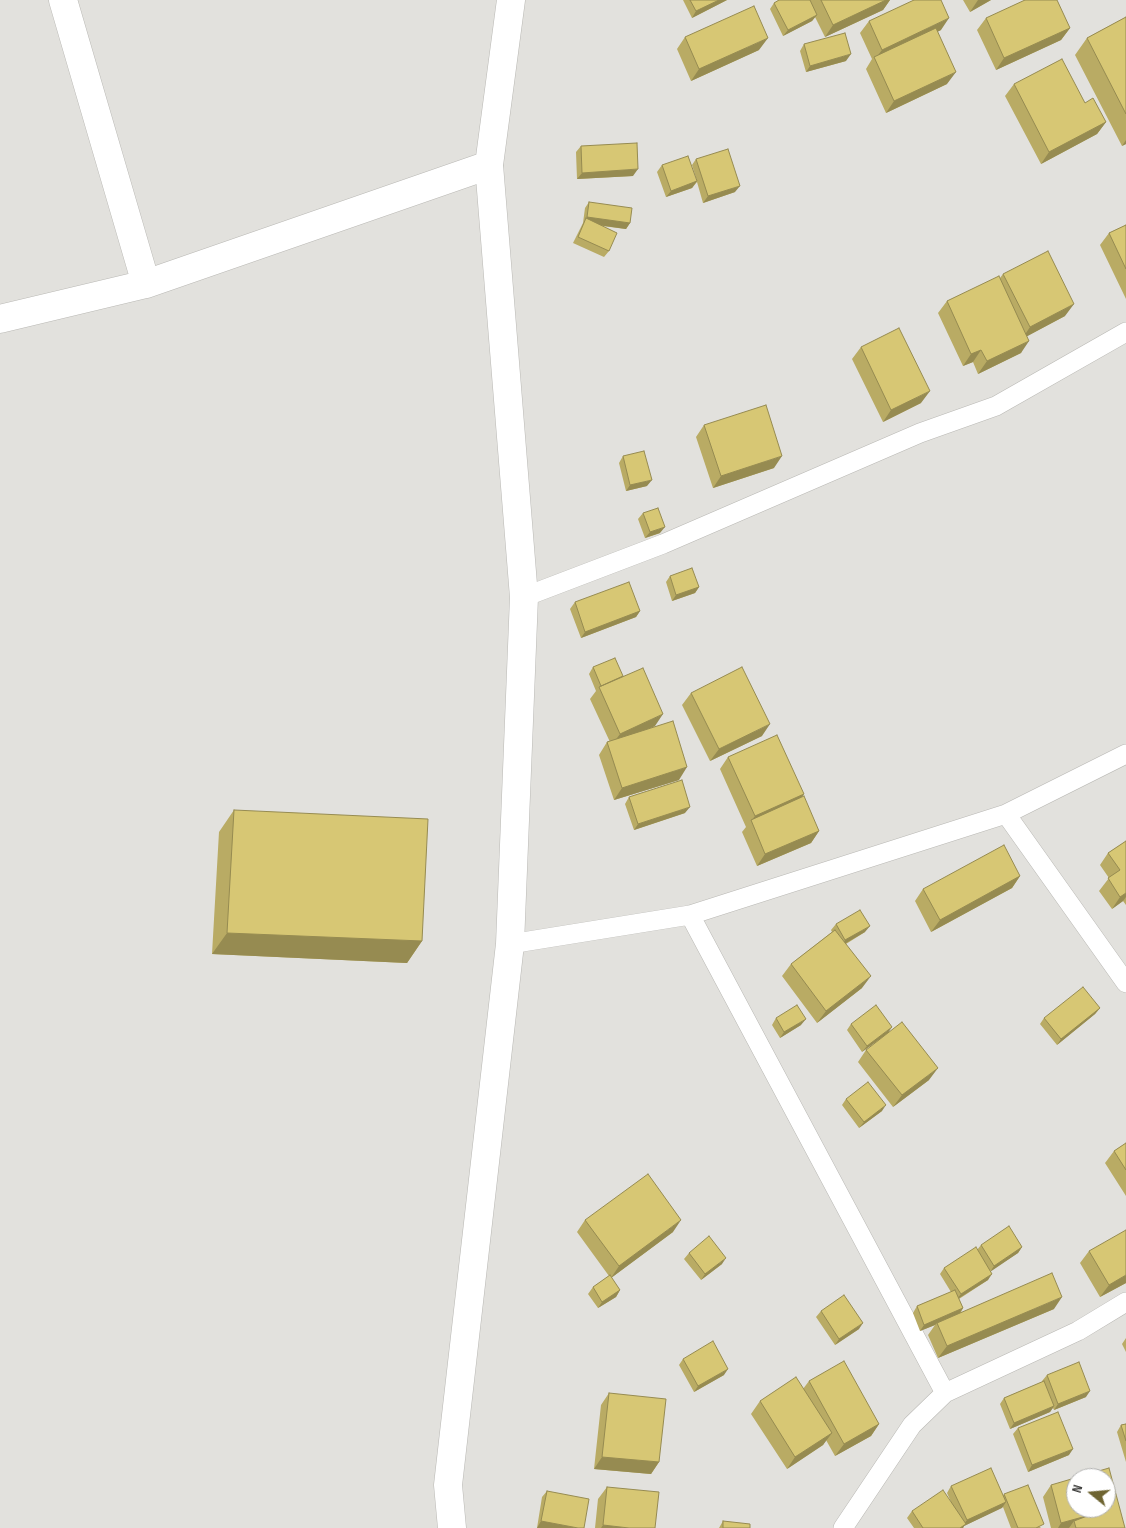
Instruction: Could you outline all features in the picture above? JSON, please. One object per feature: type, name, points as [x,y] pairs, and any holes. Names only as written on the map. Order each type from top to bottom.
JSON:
[{"type":"street","points":[[62,0],[146,284]]},
{"type":"street","points":[[452,1528],[448,1485],[510,944],[524,597],[489,165],[511,0]]},
{"type":"street","points":[[0,319],[146,284],[489,165]]},
{"type":"lane","points":[[524,597],[663,544],[920,433],[996,406],[1126,332]]},
{"type":"lane","points":[[510,944],[690,915],[1006,814],[1126,754]]},
{"type":"lane","points":[[1006,814],[1126,984]]},
{"type":"lane","points":[[690,915],[945,1393]]},
{"type":"lane","points":[[843,1528],[912,1425],[945,1393],[1078,1332],[1126,1302]]},
{"type":"building","points":[[690,0],[719,0],[696,11]]},
{"type":"building","points":[[779,0],[810,0],[817,15],[788,30],[774,3]]},
{"type":"building","points":[[821,0],[886,0],[833,25]]},
{"type":"building","points":[[914,0],[941,0],[949,18],[882,50],[869,21]]},
{"type":"building","points":[[1025,0],[1057,0],[1070,28],[1004,58],[986,18]]},
{"type":"building","points":[[754,6],[768,38],[699,69],[685,37]]},
{"type":"building","points":[[1126,17],[1126,114],[1087,38]]},
{"type":"building","points":[[936,28],[956,72],[894,101],[874,57]]},
{"type":"building","points":[[845,33],[851,54],[810,66],[804,44]]},
{"type":"building","points":[[1062,59],[1085,103],[1093,98],[1106,122],[1049,152],[1014,84]]},
{"type":"building","points":[[637,143],[638,169],[582,173],[581,146]]},
{"type":"building","points":[[728,149],[740,186],[708,196],[696,159]]},
{"type":"building","points":[[688,156],[697,181],[671,191],[662,165]]},
{"type":"building","points":[[589,202],[632,208],[630,223],[587,217]]},
{"type":"building","points":[[586,218],[617,233],[609,251],[578,237]]},
{"type":"building","points":[[1126,225],[1126,269],[1109,233]]},
{"type":"building","points":[[1048,251],[1074,304],[1030,327],[1003,274]]},
{"type":"building","points":[[999,276],[1029,341],[987,361],[981,350],[971,354],[947,301]]},
{"type":"building","points":[[899,328],[930,391],[891,410],[861,347]]},
{"type":"building","points":[[766,405],[782,456],[721,476],[704,425]]},
{"type":"building","points":[[644,451],[652,480],[630,485],[623,456]]},
{"type":"building","points":[[658,508],[665,527],[650,532],[643,513]]},
{"type":"building","points":[[692,568],[699,587],[676,595],[670,576]]},
{"type":"building","points":[[629,582],[640,611],[585,632],[575,602]]},
{"type":"building","points":[[615,658],[623,676],[601,686],[593,667]]},
{"type":"building","points":[[742,667],[770,724],[719,749],[691,693]]},
{"type":"building","points":[[643,668],[663,714],[620,734],[599,687]]},
{"type":"building","points":[[673,721],[687,767],[622,788],[607,742]]},
{"type":"building","points":[[777,735],[804,794],[755,816],[728,757]]},
{"type":"building","points":[[682,780],[690,807],[638,824],[629,797]]},
{"type":"building","points":[[804,796],[819,831],[765,854],[751,820]]},
{"type":"building","points":[[234,810],[428,819],[422,941],[227,933]]},
{"type":"building","points":[[1126,841],[1126,893],[1120,897],[1108,878],[1120,870],[1108,853]]},
{"type":"building","points":[[1004,845],[1020,876],[940,920],[923,889]]},
{"type":"building","points":[[860,910],[870,926],[845,940],[836,924]]},
{"type":"building","points":[[835,930],[871,976],[826,1011],[791,964]]},
{"type":"building","points":[[1083,987],[1100,1008],[1061,1039],[1044,1018]]},
{"type":"building","points":[[797,1005],[806,1019],[784,1032],[776,1018]]},
{"type":"building","points":[[876,1005],[892,1027],[867,1046],[851,1024]]},
{"type":"building","points":[[902,1022],[938,1068],[902,1095],[866,1050]]},
{"type":"building","points":[[868,1082],[886,1105],[864,1122],[846,1099]]},
{"type":"building","points":[[1126,1143],[1126,1170],[1114,1151]]},
{"type":"building","points":[[648,1174],[681,1220],[619,1266],[585,1220]]},
{"type":"building","points":[[1009,1226],[1022,1247],[994,1266],[981,1245]]},
{"type":"building","points":[[1126,1230],[1126,1275],[1109,1285],[1089,1251]]},
{"type":"building","points":[[709,1236],[726,1258],[705,1274],[689,1253]]},
{"type":"building","points":[[976,1247],[992,1274],[961,1294],[944,1268]]},
{"type":"building","points":[[1052,1273],[1062,1297],[947,1346],[937,1323]]},
{"type":"building","points":[[610,1275],[620,1290],[602,1302],[593,1287]]},
{"type":"building","points":[[955,1290],[963,1308],[924,1325],[917,1306]]},
{"type":"building","points":[[844,1295],[863,1323],[839,1339],[821,1311]]},
{"type":"building","points":[[713,1341],[728,1369],[698,1386],[683,1359]]},
{"type":"building","points":[[844,1361],[879,1424],[844,1444],[809,1381]]},
{"type":"building","points":[[1079,1362],[1090,1391],[1058,1404],[1047,1375]]},
{"type":"building","points":[[796,1377],[832,1433],[795,1457],[760,1401]]},
{"type":"building","points":[[1044,1381],[1054,1406],[1014,1423],[1004,1398]]},
{"type":"building","points":[[609,1393],[666,1399],[659,1462],[602,1457]]},
{"type":"building","points":[[1058,1412],[1073,1449],[1032,1465],[1018,1428]]},
{"type":"building","points":[[1126,1424],[1126,1441],[1121,1425]]},
{"type":"building","points":[[991,1468],[1006,1502],[967,1520],[951,1486]]},
{"type":"building","points":[[1066,1481],[1066,1518],[1079,1518],[1061,1523],[1051,1485]]},
{"type":"building","points":[[1028,1485],[1044,1524],[1036,1528],[1018,1528],[1004,1494]]},
{"type":"building","points":[[607,1487],[659,1492],[655,1528],[603,1525]]},
{"type":"building","points":[[943,1490],[966,1524],[960,1528],[923,1528],[912,1511]]},
{"type":"building","points":[[547,1491],[589,1499],[584,1528],[541,1521]]},
{"type":"building","points":[[1116,1494],[1125,1528],[1076,1528],[1074,1521],[1082,1518],[1116,1518]]},
{"type":"building","points":[[723,1521],[750,1524],[750,1528],[723,1528]]}]
